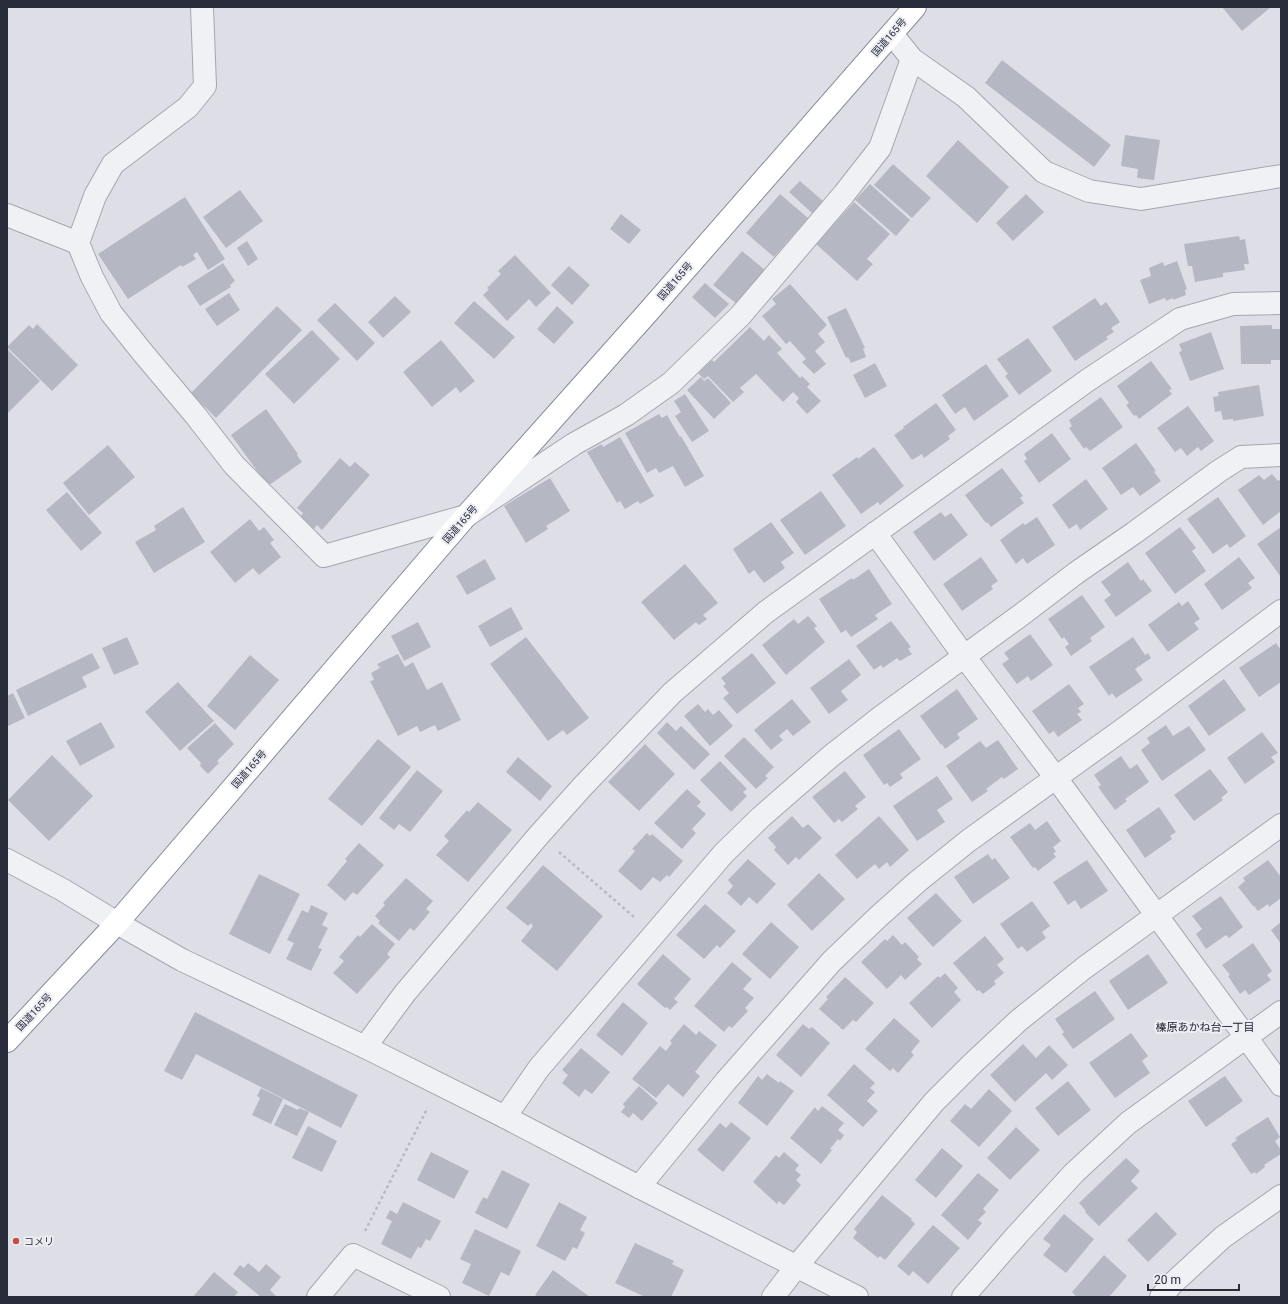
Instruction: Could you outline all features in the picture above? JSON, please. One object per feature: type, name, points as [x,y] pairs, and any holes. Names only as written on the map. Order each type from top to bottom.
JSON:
[{"type":"highway","name":"国道165号","points":[[7,1041],[117,923],[466,516],[915,7]]},
{"type":"street","points":[[202,7],[205,86],[188,107],[113,164],[95,196],[78,243],[92,277],[111,313],[196,416],[234,465],[324,556],[466,516],[574,444],[626,415],[671,383],[740,316],[844,194],[880,148],[912,59]]},
{"type":"street","points":[[892,34],[912,59],[966,97],[1044,172],[1089,191],[1141,199],[1281,176]]},
{"type":"street","points":[[7,215],[78,243]]},
{"type":"street","points":[[365,1047],[405,993],[539,835],[583,786],[672,693],[766,612],[1088,380],[1180,319],[1233,304],[1281,303]]},
{"type":"street","points":[[505,1117],[539,1068],[724,853],[761,817],[831,756],[881,717],[1076,573],[1241,457],[1281,455]]},
{"type":"street","points":[[875,533],[1281,1085]]},
{"type":"street","points":[[639,1187],[726,1081],[843,951],[917,882],[968,841],[1056,778],[1281,611]]},
{"type":"street","points":[[773,1297],[796,1267],[934,1102],[1018,1021],[1084,968],[1281,826]]},
{"type":"street","points":[[7,860],[62,890],[182,960],[365,1047],[857,1297]]},
{"type":"street","points":[[963,1297],[1074,1173],[1128,1123],[1281,1012]]},
{"type":"street","points":[[1161,1297],[1172,1284],[1223,1237],[1281,1196]]},
{"type":"street","points":[[318,1297],[353,1254],[439,1297]]},
{"type":"path","points":[[539,835],[654,934]]},
{"type":"path","points":[[353,1254],[429,1106]]},
{"type":"building","points":[[1222,7],[1271,7],[1242,31]]},
{"type":"building","points":[[1002,60],[1111,145],[1094,167],[985,83]]},
{"type":"building","points":[[1125,135],[1160,140],[1154,180],[1137,178],[1138,169],[1121,166]]},
{"type":"building","points":[[958,140],[1009,187],[977,223],[926,176]]},
{"type":"building","points":[[893,164],[931,198],[912,218],[874,185]]},
{"type":"building","points":[[800,181],[824,202],[813,214],[789,192]]},
{"type":"building","points":[[870,184],[910,220],[896,236],[855,200]]},
{"type":"building","points":[[240,190],[263,221],[226,248],[203,217]]},
{"type":"building","points":[[780,194],[808,218],[774,257],[746,233]]},
{"type":"building","points":[[1026,194],[1044,212],[1013,241],[996,223]]},
{"type":"building","points":[[185,197],[225,259],[208,270],[197,252],[193,255],[196,259],[182,267],[181,265],[128,299],[98,254]]},
{"type":"building","points":[[854,202],[890,234],[867,259],[873,264],[857,281],[816,244]]},
{"type":"building","points":[[621,214],[641,230],[629,244],[610,229]]},
{"type":"building","points":[[1239,236],[1240,240],[1245,239],[1249,264],[1244,264],[1245,270],[1223,273],[1223,277],[1195,282],[1192,266],[1188,266],[1184,244]]},
{"type":"building","points":[[247,241],[258,259],[248,266],[237,248]]},
{"type":"building","points":[[742,251],[765,270],[737,304],[713,285]]},
{"type":"building","points":[[515,255],[551,293],[536,307],[529,299],[507,321],[483,295],[489,289],[487,288],[501,274],[498,271]]},
{"type":"building","points":[[1177,261],[1187,289],[1185,290],[1186,295],[1166,301],[1165,298],[1149,304],[1140,280],[1151,276],[1149,268],[1163,262],[1164,266]]},
{"type":"building","points":[[223,263],[235,281],[230,285],[231,287],[200,306],[187,286]]},
{"type":"building","points":[[569,266],[590,285],[572,305],[551,285]]},
{"type":"building","points":[[705,283],[729,304],[715,318],[692,297]]},
{"type":"building","points":[[790,284],[827,325],[818,334],[825,342],[815,351],[826,364],[814,374],[802,362],[806,359],[790,341],[786,344],[762,316],[776,304],[772,299]]},
{"type":"building","points":[[229,293],[240,310],[217,326],[205,309]]},
{"type":"building","points":[[395,296],[411,312],[383,338],[368,322]]},
{"type":"building","points":[[1095,298],[1101,306],[1106,302],[1120,322],[1111,328],[1114,332],[1106,337],[1108,339],[1075,361],[1052,327]]},
{"type":"building","points":[[474,301],[515,337],[494,359],[454,323]]},
{"type":"building","points":[[335,303],[375,343],[357,361],[317,320]]},
{"type":"building","points":[[277,306],[302,330],[216,418],[191,393]]},
{"type":"building","points":[[557,306],[574,322],[554,344],[537,329]]},
{"type":"building","points":[[846,308],[865,348],[863,349],[866,357],[851,363],[848,357],[846,358],[827,317]]},
{"type":"building","points":[[37,324],[78,365],[52,391],[7,347],[29,325],[33,329]]},
{"type":"building","points":[[1272,325],[1272,329],[1280,329],[1281,360],[1271,360],[1271,364],[1241,364],[1240,326]]},
{"type":"building","points":[[750,327],[764,341],[769,335],[782,349],[777,353],[800,378],[802,376],[810,384],[807,387],[821,401],[807,414],[796,402],[799,398],[793,392],[783,402],[756,374],[740,388],[744,392],[733,402],[708,376],[704,379],[698,373],[712,360],[714,362]]},
{"type":"building","points":[[312,330],[340,359],[294,404],[265,374]]},
{"type":"building","points":[[1211,332],[1224,369],[1190,381],[1179,352],[1182,351],[1179,344]]},
{"type":"building","points":[[1028,338],[1052,371],[1019,395],[1005,376],[1008,374],[997,359]]},
{"type":"building","points":[[441,340],[475,381],[460,393],[456,387],[432,407],[403,372]]},
{"type":"building","points":[[8,350],[40,381],[7,414],[7,352]]},
{"type":"building","points":[[1151,361],[1172,389],[1169,390],[1172,394],[1139,419],[1136,415],[1134,416],[1126,405],[1129,403],[1117,386]]},
{"type":"building","points":[[875,363],[887,386],[865,398],[853,375]]},
{"type":"building","points":[[986,364],[1009,396],[974,421],[965,407],[955,414],[942,395]]},
{"type":"building","points":[[701,377],[704,381],[708,378],[731,403],[714,419],[687,390]]},
{"type":"building","points":[[1259,385],[1264,416],[1233,421],[1233,419],[1223,420],[1221,411],[1215,412],[1213,397],[1219,396],[1218,392]]},
{"type":"building","points":[[685,394],[709,431],[692,442],[675,416],[681,412],[674,401]]},
{"type":"building","points":[[1101,397],[1123,427],[1090,451],[1086,447],[1084,449],[1069,428],[1072,426],[1069,420]]},
{"type":"building","points":[[936,403],[956,430],[948,436],[950,439],[924,458],[922,454],[912,460],[894,435]]},
{"type":"building","points":[[1188,406],[1214,441],[1201,451],[1198,447],[1187,456],[1181,448],[1175,452],[1157,428]]},
{"type":"building","points":[[266,409],[302,462],[268,486],[231,435]]},
{"type":"building","points":[[659,414],[662,418],[667,415],[704,476],[685,487],[673,466],[659,473],[656,468],[647,473],[625,433]]},
{"type":"building","points":[[1052,433],[1071,459],[1039,483],[1024,461],[1027,459],[1024,454]]},
{"type":"building","points":[[620,437],[654,496],[640,504],[638,501],[625,509],[620,501],[617,503],[587,452],[602,444],[603,447]]},
{"type":"building","points":[[1136,443],[1156,471],[1154,472],[1161,481],[1140,496],[1133,487],[1121,495],[1102,468]]},
{"type":"building","points":[[108,445],[135,477],[89,515],[63,483]]},
{"type":"building","points":[[874,447],[904,486],[880,505],[878,502],[861,514],[832,475]]},
{"type":"building","points":[[340,458],[350,467],[355,462],[370,475],[322,530],[317,525],[314,529],[300,517],[303,513],[297,508]]},
{"type":"building","points":[[1002,468],[1023,496],[1020,498],[1024,503],[991,527],[987,522],[986,523],[965,495]]},
{"type":"building","points":[[1272,474],[1278,481],[1281,479],[1281,511],[1263,525],[1238,490],[1259,475],[1264,480]]},
{"type":"building","points":[[550,478],[570,511],[546,526],[548,529],[526,543],[504,506]]},
{"type":"building","points":[[1086,479],[1108,509],[1080,530],[1077,524],[1069,529],[1052,505]]},
{"type":"building","points":[[821,491],[846,526],[805,555],[780,520]]},
{"type":"building","points":[[67,492],[102,533],[81,551],[46,510]]},
{"type":"building","points":[[1218,497],[1246,536],[1230,548],[1227,544],[1213,554],[1187,519]]},
{"type":"building","points":[[183,507],[205,542],[154,573],[135,542],[156,530],[154,526]]},
{"type":"building","points":[[941,512],[945,517],[951,513],[968,535],[934,561],[913,532]]},
{"type":"building","points":[[1037,517],[1055,545],[1027,564],[1023,558],[1016,564],[1000,540],[1023,523],[1025,525]]},
{"type":"building","points":[[250,519],[259,531],[264,527],[274,540],[270,543],[281,557],[259,575],[253,568],[235,583],[210,552]]},
{"type":"building","points":[[771,522],[794,553],[781,562],[785,568],[764,583],[754,570],[749,574],[733,549]]},
{"type":"building","points":[[1180,527],[1196,548],[1192,551],[1206,571],[1175,594],[1145,553]]},
{"type":"building","points":[[1281,527],[1281,576],[1280,576],[1257,544]]},
{"type":"building","points":[[981,557],[998,581],[991,586],[993,589],[962,611],[943,584]]},
{"type":"building","points":[[1239,557],[1255,578],[1248,583],[1252,588],[1222,610],[1204,584]]},
{"type":"building","points":[[485,559],[496,579],[467,595],[456,576]]},
{"type":"building","points":[[1128,562],[1141,581],[1143,579],[1152,591],[1116,617],[1104,600],[1111,595],[1101,582]]},
{"type":"building","points":[[685,564],[718,603],[703,615],[707,619],[699,625],[696,622],[674,640],[641,602]]},
{"type":"building","points":[[869,569],[892,604],[875,615],[878,619],[851,637],[846,630],[841,633],[819,599],[852,578],[853,580]]},
{"type":"building","points":[[1082,595],[1105,627],[1090,638],[1092,641],[1071,656],[1065,647],[1069,644],[1064,637],[1062,639],[1048,619]]},
{"type":"building","points":[[1188,601],[1200,619],[1194,623],[1199,629],[1168,652],[1148,625],[1179,602],[1182,606]]},
{"type":"building","points":[[511,607],[523,629],[490,647],[478,626]]},
{"type":"building","points":[[808,616],[817,626],[814,628],[825,642],[786,675],[762,645],[794,619],[798,624]]},
{"type":"building","points":[[891,621],[911,647],[908,649],[912,654],[900,661],[897,658],[883,668],[881,665],[874,670],[856,646]]},
{"type":"building","points":[[418,622],[431,647],[404,661],[391,636]]},
{"type":"building","points":[[1030,634],[1053,665],[1031,681],[1028,676],[1017,684],[1002,664],[1009,659],[1004,653]]},
{"type":"building","points":[[127,637],[139,664],[114,675],[102,648]]},
{"type":"building","points":[[526,637],[589,718],[567,735],[563,730],[548,741],[490,664]]},
{"type":"building","points":[[1133,637],[1145,655],[1148,653],[1151,658],[1135,669],[1143,680],[1116,698],[1112,693],[1109,696],[1089,667]]},
{"type":"building","points":[[1276,643],[1281,650],[1281,682],[1259,697],[1239,668]]},
{"type":"building","points":[[92,653],[100,668],[82,677],[87,687],[28,716],[16,690]]},
{"type":"building","points":[[752,653],[776,683],[737,714],[723,698],[729,693],[723,686],[726,684],[721,678]]},
{"type":"building","points":[[398,654],[405,667],[413,662],[427,690],[442,682],[461,720],[438,731],[435,725],[420,732],[417,726],[398,736],[370,681],[374,680],[371,673],[380,668],[377,664]]},
{"type":"building","points":[[250,655],[279,680],[235,730],[207,706]]},
{"type":"building","points":[[849,659],[861,675],[841,691],[848,700],[829,714],[810,688]]},
{"type":"building","points":[[1224,679],[1246,710],[1209,736],[1188,706]]},
{"type":"building","points":[[178,682],[214,721],[180,751],[145,712]]},
{"type":"building","points":[[1069,684],[1084,704],[1078,708],[1081,712],[1077,714],[1082,720],[1058,737],[1054,731],[1049,734],[1032,711]]},
{"type":"building","points":[[957,689],[978,719],[957,734],[960,738],[945,749],[920,716]]},
{"type":"building","points":[[13,693],[25,718],[8,726],[7,696]]},
{"type":"building","points":[[792,699],[811,722],[793,736],[787,729],[779,736],[783,740],[771,750],[754,730]]},
{"type":"building","points":[[698,704],[705,712],[708,709],[713,715],[719,710],[733,726],[710,746],[684,716]]},
{"type":"building","points":[[101,722],[115,747],[80,766],[66,741]]},
{"type":"building","points":[[667,722],[676,731],[681,726],[710,754],[694,770],[657,733]]},
{"type":"building","points":[[215,723],[234,744],[217,761],[219,763],[208,774],[200,766],[201,763],[187,748]]},
{"type":"building","points":[[1166,725],[1173,736],[1189,726],[1206,750],[1162,781],[1141,750],[1150,743],[1147,738]]},
{"type":"building","points":[[899,729],[921,759],[900,774],[903,778],[890,787],[887,783],[884,785],[863,755]]},
{"type":"building","points":[[1262,732],[1278,753],[1271,757],[1275,762],[1245,784],[1227,758]]},
{"type":"building","points":[[744,737],[774,767],[765,776],[768,778],[756,789],[724,756]]},
{"type":"building","points":[[378,739],[411,767],[362,826],[328,799]]},
{"type":"building","points":[[998,740],[1018,769],[1004,779],[1002,777],[986,789],[988,791],[972,802],[946,766],[980,741],[986,748]]},
{"type":"building","points":[[645,744],[675,774],[639,811],[608,782]]},
{"type":"building","points":[[52,755],[93,796],[49,841],[8,800]]},
{"type":"building","points":[[1121,756],[1130,769],[1137,764],[1149,782],[1125,799],[1127,801],[1115,810],[1098,787],[1101,785],[1094,775]]},
{"type":"building","points":[[518,757],[552,786],[540,801],[506,772]]},
{"type":"building","points":[[720,761],[747,789],[743,792],[747,796],[731,812],[700,780]]},
{"type":"building","points":[[1210,769],[1228,792],[1221,798],[1223,800],[1194,821],[1174,795]]},
{"type":"building","points":[[417,770],[443,791],[410,832],[399,824],[394,830],[379,818]]},
{"type":"building","points":[[845,771],[866,797],[855,806],[858,809],[842,822],[839,819],[834,823],[812,797]]},
{"type":"building","points":[[937,776],[953,799],[937,810],[945,822],[917,841],[893,806]]},
{"type":"building","points":[[687,789],[701,802],[697,806],[706,814],[692,829],[696,833],[682,849],[654,823]]},
{"type":"building","points":[[478,802],[512,830],[468,882],[436,855],[449,841],[444,836],[467,810],[469,812]]},
{"type":"building","points":[[1159,807],[1176,832],[1170,836],[1172,839],[1145,858],[1126,830]]},
{"type":"building","points":[[792,816],[803,828],[808,824],[822,838],[799,860],[796,857],[788,865],[774,850],[776,847],[768,838]]},
{"type":"building","points":[[879,816],[909,850],[890,867],[887,862],[879,869],[875,864],[857,879],[835,855]]},
{"type":"building","points":[[1047,821],[1061,841],[1053,847],[1056,852],[1053,853],[1056,857],[1038,871],[1035,867],[1033,868],[1010,837],[1030,823],[1035,830]]},
{"type":"building","points":[[647,833],[650,836],[652,834],[683,861],[669,877],[667,875],[660,882],[653,877],[641,891],[618,871],[635,851],[632,849]]},
{"type":"building","points":[[359,843],[384,865],[357,895],[353,892],[345,901],[327,885],[347,861],[345,859]]},
{"type":"building","points":[[988,854],[992,860],[995,858],[1010,878],[973,904],[954,877]]},
{"type":"building","points":[[748,859],[776,884],[757,904],[749,897],[741,906],[727,893],[733,886],[728,880]]},
{"type":"building","points":[[1087,860],[1108,891],[1081,909],[1075,900],[1068,905],[1053,882]]},
{"type":"building","points":[[1268,860],[1281,877],[1281,898],[1269,907],[1268,904],[1258,911],[1238,887],[1245,881],[1243,878]]},
{"type":"building","points":[[543,865],[603,916],[557,971],[521,941],[533,926],[531,923],[528,926],[506,908]]},
{"type":"building","points":[[819,873],[845,899],[812,931],[787,905]]},
{"type":"building","points":[[259,874],[300,894],[270,954],[229,934]]},
{"type":"building","points":[[406,878],[433,901],[426,909],[430,912],[414,931],[410,928],[399,941],[378,923],[380,921],[375,916],[385,905],[383,903]]},
{"type":"building","points":[[936,893],[962,921],[933,947],[907,918]]},
{"type":"building","points":[[1221,896],[1243,927],[1229,938],[1226,935],[1206,949],[1196,934],[1202,929],[1192,916]]},
{"type":"building","points":[[1032,901],[1050,926],[1042,932],[1046,938],[1027,952],[1022,946],[1018,949],[1000,924]]},
{"type":"building","points":[[705,904],[736,931],[720,948],[717,945],[704,959],[676,935]]},
{"type":"building","points":[[311,905],[328,913],[322,925],[328,928],[318,948],[322,949],[311,971],[286,959],[294,943],[287,940],[302,910],[308,913]]},
{"type":"building","points":[[771,922],[799,947],[770,979],[742,954]]},
{"type":"building","points":[[1281,922],[1281,944],[1271,930]]},
{"type":"building","points":[[372,924],[395,944],[387,954],[390,957],[357,994],[333,973],[344,961],[339,957],[358,935],[360,937]]},
{"type":"building","points":[[893,935],[902,945],[905,942],[919,957],[917,959],[922,964],[905,980],[901,975],[887,989],[861,962],[885,939],[887,941]]},
{"type":"building","points":[[985,936],[1004,959],[997,965],[1004,973],[994,981],[996,984],[983,994],[979,990],[977,991],[953,963]]},
{"type":"building","points":[[1253,943],[1272,971],[1267,975],[1271,980],[1249,995],[1245,990],[1240,994],[1228,976],[1230,975],[1222,965]]},
{"type":"building","points":[[663,954],[691,979],[674,999],[678,1002],[670,1010],[667,1007],[665,1008],[637,984]]},
{"type":"building","points":[[1148,954],[1168,983],[1128,1010],[1109,981]]},
{"type":"building","points":[[732,962],[752,979],[743,989],[754,998],[745,1008],[748,1011],[732,1028],[729,1026],[724,1032],[694,1006]]},
{"type":"building","points":[[945,973],[958,988],[954,992],[961,1000],[932,1028],[909,1003],[938,976],[940,978]]},
{"type":"building","points":[[845,977],[874,1003],[856,1022],[853,1020],[843,1030],[819,1009],[828,999],[826,997]]},
{"type":"building","points":[[1095,991],[1115,1019],[1073,1049],[1062,1034],[1064,1032],[1055,1019]]},
{"type":"building","points":[[623,1002],[648,1023],[622,1056],[596,1035]]},
{"type":"building","points":[[195,1012],[358,1095],[341,1128],[196,1054],[182,1080],[164,1071]]},
{"type":"building","points":[[894,1018],[920,1041],[911,1052],[914,1055],[898,1073],[893,1068],[890,1071],[865,1049]]},
{"type":"building","points":[[684,1024],[696,1035],[699,1031],[717,1045],[695,1072],[700,1076],[683,1097],[668,1084],[656,1098],[632,1079],[660,1046],[666,1051],[672,1043],[670,1041]]},
{"type":"building","points":[[803,1024],[809,1029],[812,1027],[830,1043],[801,1077],[776,1055]]},
{"type":"building","points":[[1131,1033],[1148,1056],[1142,1061],[1150,1073],[1115,1098],[1089,1063]]},
{"type":"building","points":[[1023,1044],[1036,1058],[1049,1045],[1068,1065],[1052,1080],[1046,1073],[1015,1102],[990,1075]]},
{"type":"building","points":[[581,1048],[610,1072],[592,1094],[585,1089],[579,1097],[562,1083],[568,1075],[562,1070]]},
{"type":"building","points":[[854,1064],[875,1083],[870,1088],[875,1092],[867,1101],[878,1111],[863,1127],[827,1095]]},
{"type":"building","points":[[767,1074],[779,1083],[780,1081],[794,1091],[767,1126],[738,1103],[758,1076],[762,1080]]},
{"type":"building","points":[[1225,1076],[1243,1101],[1206,1127],[1188,1101]]},
{"type":"building","points":[[1068,1081],[1091,1110],[1058,1136],[1035,1108]]},
{"type":"building","points":[[639,1086],[658,1103],[642,1121],[633,1113],[629,1118],[621,1112],[625,1107],[623,1104]]},
{"type":"building","points":[[261,1088],[283,1099],[271,1124],[252,1115],[260,1098],[257,1096]]},
{"type":"building","points":[[989,1089],[1012,1111],[979,1147],[950,1121],[965,1104],[971,1109]]},
{"type":"building","points":[[285,1104],[298,1110],[299,1108],[309,1112],[297,1136],[274,1125]]},
{"type":"building","points":[[822,1106],[844,1123],[838,1130],[844,1135],[840,1141],[838,1139],[830,1149],[832,1150],[821,1164],[790,1138],[815,1107],[818,1111]]},
{"type":"building","points":[[1268,1117],[1280,1137],[1275,1141],[1281,1150],[1281,1154],[1264,1165],[1265,1167],[1256,1174],[1255,1172],[1251,1174],[1231,1144],[1237,1140],[1235,1138]]},
{"type":"building","points":[[731,1122],[751,1138],[723,1172],[697,1150],[720,1123],[726,1128]]},
{"type":"building","points":[[308,1126],[337,1141],[322,1172],[292,1158]]},
{"type":"building","points":[[1016,1127],[1040,1150],[1010,1180],[987,1158]]},
{"type":"building","points":[[942,1148],[963,1166],[936,1198],[915,1180]]},
{"type":"building","points":[[431,1152],[469,1171],[454,1199],[417,1180]]},
{"type":"building","points":[[784,1152],[799,1165],[795,1170],[801,1175],[796,1180],[801,1185],[784,1205],[779,1201],[777,1204],[753,1182],[776,1155],[779,1158]]},
{"type":"building","points":[[1126,1158],[1140,1171],[1131,1181],[1138,1188],[1099,1226],[1085,1212],[1086,1211],[1079,1203]]},
{"type":"building","points":[[502,1170],[530,1184],[507,1229],[475,1213],[483,1197],[487,1199]]},
{"type":"building","points":[[978,1173],[999,1190],[983,1209],[986,1212],[978,1220],[982,1223],[968,1240],[941,1215]]},
{"type":"building","points":[[882,1195],[912,1219],[911,1220],[915,1224],[885,1260],[880,1256],[878,1258],[853,1238],[857,1232],[854,1229]]},
{"type":"building","points":[[403,1202],[441,1221],[430,1241],[426,1239],[421,1248],[418,1247],[411,1259],[381,1244],[392,1221],[386,1218],[390,1210],[397,1214]]},
{"type":"building","points":[[559,1202],[587,1217],[580,1230],[585,1233],[577,1249],[573,1247],[565,1261],[536,1246]]},
{"type":"building","points":[[1156,1212],[1177,1234],[1148,1262],[1127,1240]]},
{"type":"building","points":[[1064,1214],[1094,1239],[1066,1273],[1043,1255],[1051,1245],[1043,1239]]},
{"type":"building","points":[[933,1225],[960,1248],[928,1284],[913,1271],[909,1276],[897,1266]]},
{"type":"building","points":[[475,1229],[521,1251],[509,1276],[501,1272],[489,1296],[462,1283],[471,1264],[460,1259]]},
{"type":"building","points":[[635,1243],[674,1261],[672,1264],[684,1270],[671,1297],[645,1297],[615,1283]]},
{"type":"building","points":[[1104,1255],[1127,1276],[1109,1297],[1077,1297],[1072,1292]]},
{"type":"building","points":[[248,1263],[259,1272],[266,1264],[281,1277],[270,1290],[276,1296],[261,1297],[233,1274],[240,1265],[244,1268]]},
{"type":"building","points":[[553,1270],[590,1297],[538,1297],[535,1295]]},
{"type":"building","points":[[214,1272],[238,1292],[234,1297],[193,1297]]},
{"type":"place","name":"コメリ","points":[[16,1241]]},
{"type":"district","name":"榛原あかね台一丁目","points":[[1205,1027]]}]
